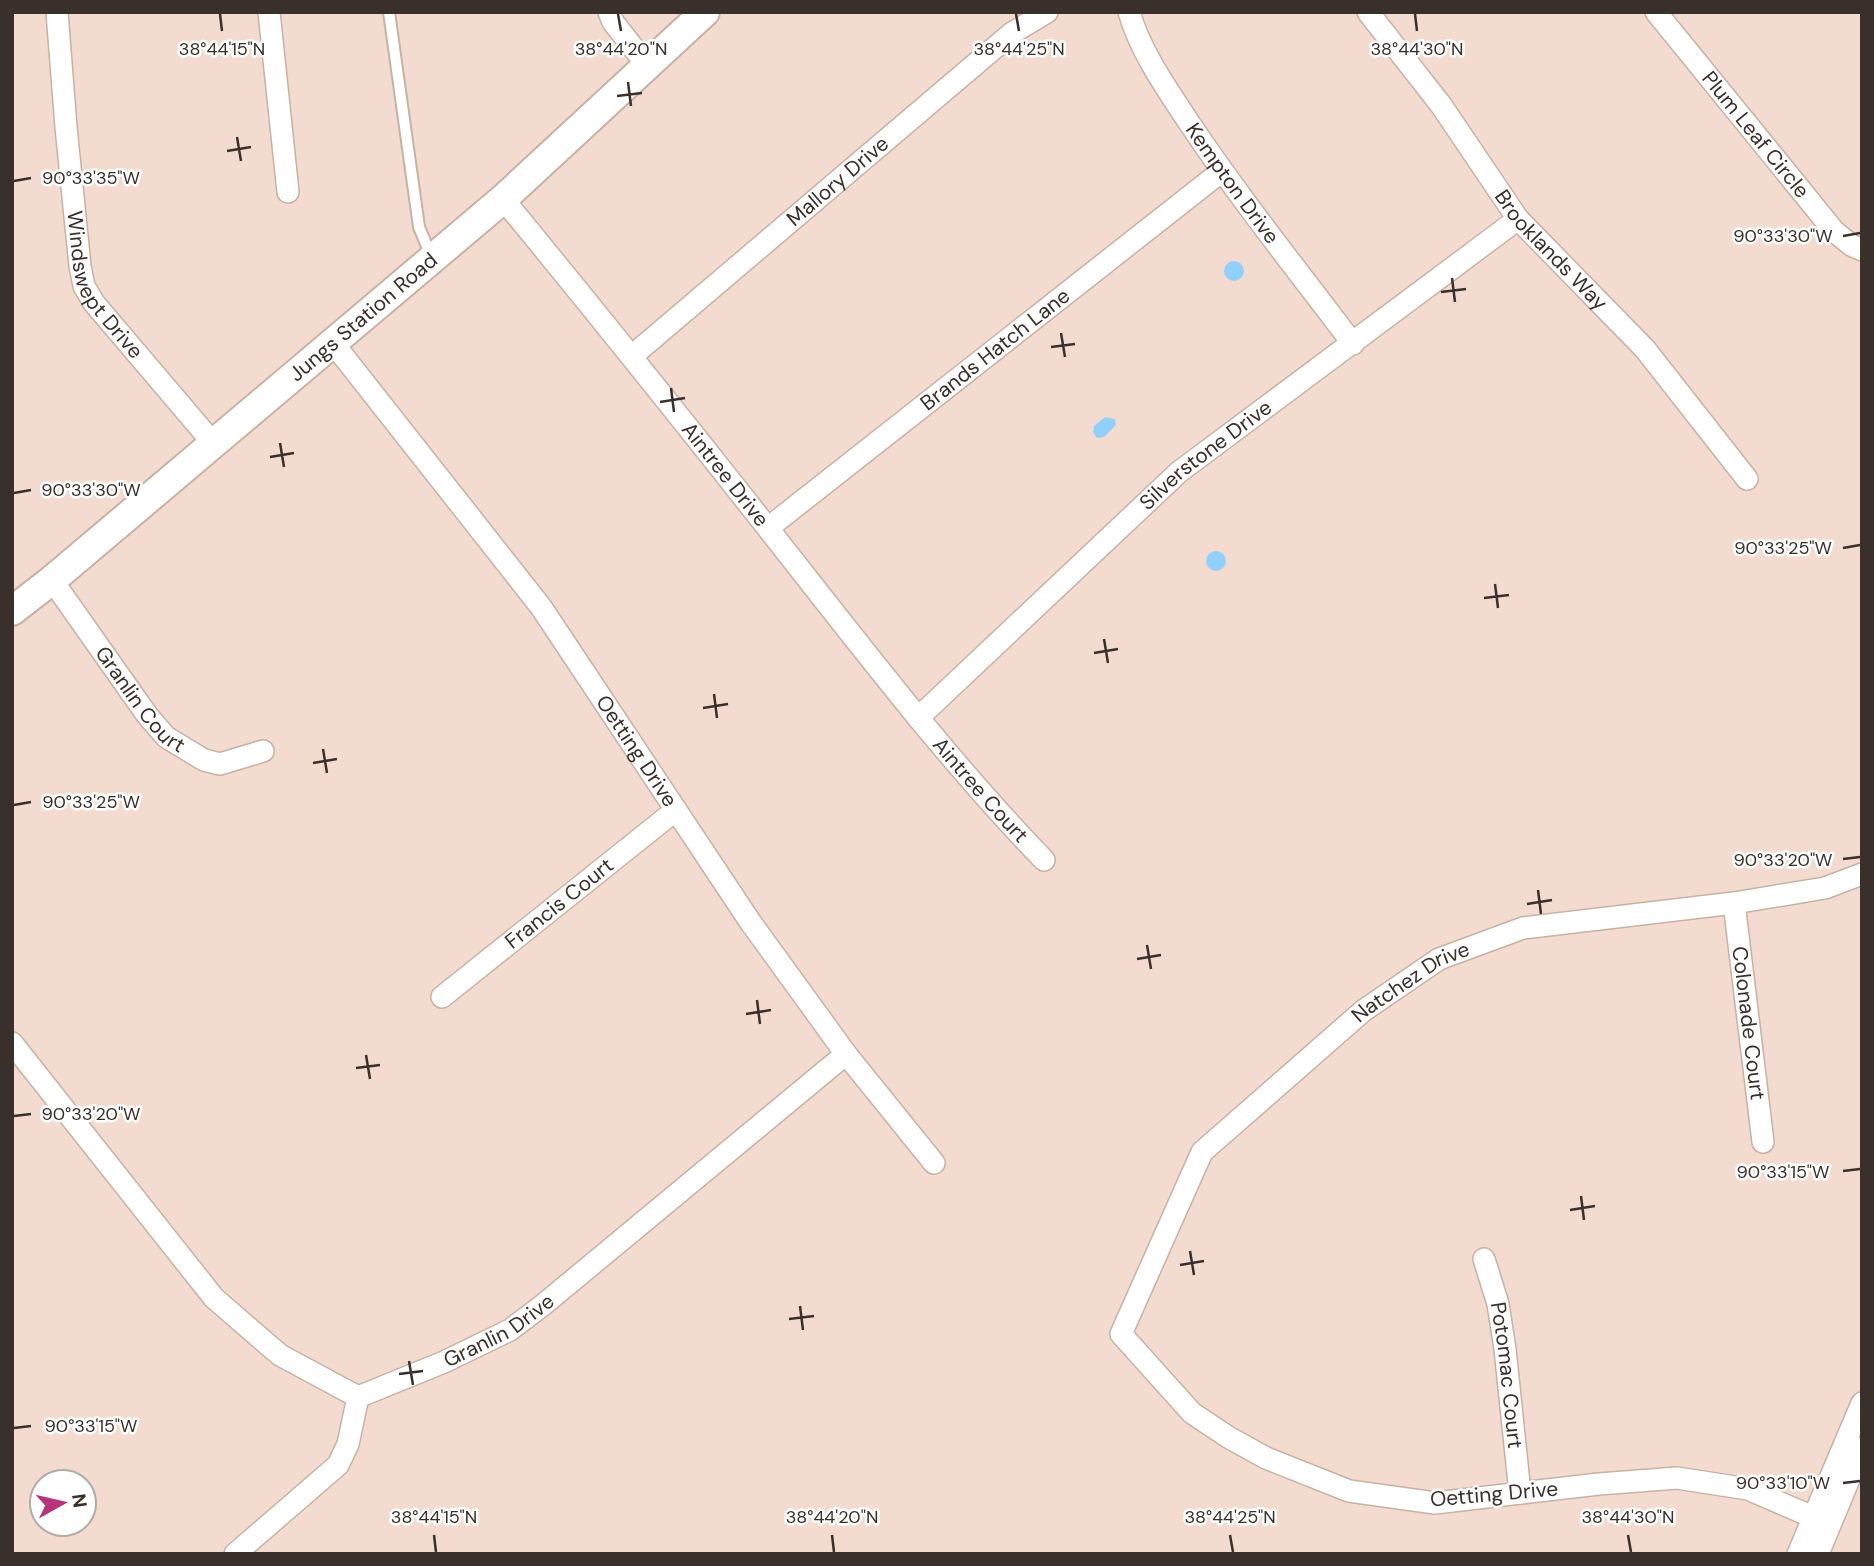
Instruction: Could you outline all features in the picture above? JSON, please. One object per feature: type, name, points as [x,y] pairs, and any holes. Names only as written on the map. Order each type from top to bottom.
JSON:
[{"type":"main road","name":"Jungs Station Road","points":[[12,611],[503,199],[705,12]]},
{"type":"street","name":"Windswept Drive","points":[[57,12],[66,127],[84,286],[94,303],[213,443]]},
{"type":"street","points":[[269,12],[288,192]]},
{"type":"street","points":[[609,12],[613,22],[647,65]]},
{"type":"street","name":"Mallory Drive","points":[[632,356],[1012,33],[1047,12]]},
{"type":"street","name":"Kempton Drive","points":[[1129,12],[1133,26],[1160,79],[1222,171],[1353,344]]},
{"type":"street","name":"Brooklands Way","points":[[1367,12],[1441,105],[1518,219],[1645,349],[1748,479]]},
{"type":"street","name":"Plum Leaf Circle","points":[[1656,12],[1835,231],[1851,245],[1862,250]]},
{"type":"street","name":"Brands Hatch Lane","points":[[768,528],[1222,171]]},
{"type":"street","name":"Aintree Drive","points":[[503,199],[632,356],[918,718]]},
{"type":"street","name":"Silverstone Drive","points":[[918,718],[1180,472],[1518,219]]},
{"type":"street","name":"Oetting Drive","points":[[333,342],[541,607],[751,923],[846,1054],[934,1163]]},
{"type":"street","name":"Granlin Court","points":[[52,580],[147,715],[166,737],[204,760],[220,764],[263,751]]},
{"type":"street","name":"Aintree Court","points":[[918,718],[999,814],[1044,860]]},
{"type":"street","name":"Francis Court","points":[[442,997],[676,810]]},
{"type":"street","name":"Natchez Drive","points":[[1121,1334],[1202,1152],[1363,1011],[1439,959],[1523,928],[1734,903],[1825,888],[1862,874]]},
{"type":"street","name":"Colonade Court","points":[[1734,903],[1763,1142]]},
{"type":"street","points":[[12,1043],[214,1298],[281,1355],[358,1397],[348,1444],[338,1465],[235,1554]]},
{"type":"street","name":"Granlin Drive","points":[[358,1397],[444,1363],[510,1330],[846,1054]]},
{"type":"street","name":"Potomac Court","points":[[1484,1259],[1498,1304],[1505,1349],[1520,1493]]},
{"type":"street","name":"Oetting Drive","points":[[1121,1334],[1192,1413],[1266,1458],[1349,1491],[1434,1503],[1677,1478],[1748,1489],[1821,1521]]},
{"type":"street","points":[[1818,1554],[1821,1521],[1862,1403]]},
{"type":"street","points":[[1798,1554],[1821,1521],[1862,1448]]},
{"type":"lane","points":[[389,12],[419,227],[433,258]]},
{"type":"water","points":[[1234,261],[1241,264],[1244,271],[1241,278],[1234,281],[1227,278],[1224,271],[1227,264]]},
{"type":"water","points":[[1105,417],[1115,419],[1116,425],[1104,437],[1097,438],[1093,432],[1094,426]]},
{"type":"water","points":[[1216,551],[1223,554],[1226,561],[1223,568],[1216,571],[1209,568],[1206,561],[1209,554]]}]
